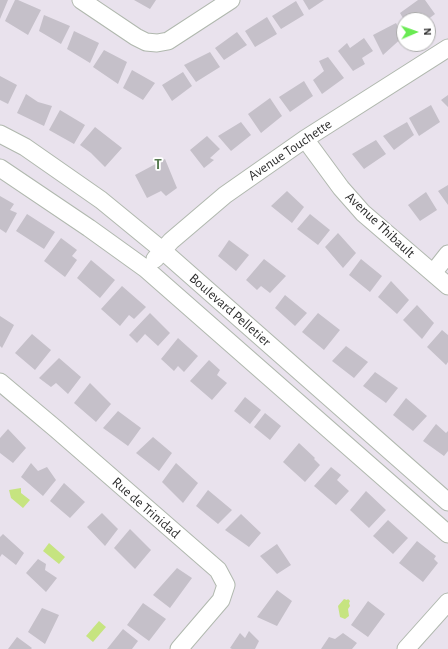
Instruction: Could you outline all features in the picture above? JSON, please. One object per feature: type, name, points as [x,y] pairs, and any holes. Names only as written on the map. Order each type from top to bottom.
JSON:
[{"type":"street","points":[[81,0],[136,37],[146,42],[157,43],[168,41],[231,0]]},
{"type":"street","name":"Avenue Touchette","points":[[146,269],[162,250],[224,195],[305,139],[448,48]]},
{"type":"street","name":"Boulevard Pelletier","points":[[0,134],[25,147],[94,196],[162,250],[448,502]]},
{"type":"street","name":"Avenue Thibault","points":[[305,139],[341,188],[363,213],[448,286]]},
{"type":"street","name":"Boulevard Pelletier","points":[[0,168],[89,228],[146,269],[448,534]]},
{"type":"street","points":[[433,273],[448,254]]},
{"type":"street","name":"Rue de Trinidad","points":[[0,382],[218,570],[226,585],[221,600],[179,649]]},
{"type":"street","points":[[406,649],[448,602]]},
{"type":"shaded area","points":[[21,488],[21,493],[30,500],[23,508],[11,498],[9,490]]},
{"type":"shaded area","points":[[49,543],[65,557],[59,564],[43,551]]},
{"type":"shaded area","points":[[344,599],[348,599],[350,601],[350,606],[348,609],[349,616],[345,619],[340,617],[338,606]]},
{"type":"shaded area","points":[[99,621],[106,627],[93,642],[86,636]]},
{"type":"building","points":[[0,0],[8,0],[0,19]]},
{"type":"building","points":[[15,0],[41,10],[28,35],[5,21]]},
{"type":"building","points":[[134,0],[156,0],[150,9]]},
{"type":"building","points":[[303,0],[324,0],[309,10]]},
{"type":"building","points":[[418,0],[425,0],[434,12],[401,12]]},
{"type":"building","points":[[296,1],[304,15],[281,29],[272,16]]},
{"type":"building","points":[[44,15],[70,26],[61,44],[39,31]]},
{"type":"building","points":[[267,17],[277,34],[255,47],[245,31]]},
{"type":"building","points":[[396,23],[396,43],[383,55],[373,35]]},
{"type":"building","points":[[74,31],[99,43],[90,63],[67,49]]},
{"type":"building","points":[[237,32],[247,45],[224,60],[215,48]]},
{"type":"building","points":[[364,38],[373,51],[362,58],[365,64],[353,71],[338,51],[347,43],[350,48]]},
{"type":"building","points":[[104,50],[127,62],[118,84],[93,67]]},
{"type":"building","points":[[210,52],[220,67],[196,82],[184,65]]},
{"type":"building","points":[[328,57],[344,78],[322,94],[313,80],[324,71],[319,61]]},
{"type":"building","points":[[132,70],[155,83],[143,100],[123,88]]},
{"type":"building","points":[[183,72],[192,86],[172,101],[162,85]]},
{"type":"building","points":[[0,76],[17,85],[8,104],[0,100]]},
{"type":"building","points":[[304,81],[313,96],[290,112],[279,97]]},
{"type":"building","points":[[26,94],[38,102],[52,106],[44,126],[17,113]]},
{"type":"building","points":[[448,95],[448,107],[441,100]]},
{"type":"building","points":[[270,98],[282,116],[261,133],[248,114]]},
{"type":"building","points":[[431,105],[440,122],[419,136],[409,118]]},
{"type":"building","points":[[60,110],[85,125],[74,144],[49,130]]},
{"type":"building","points":[[241,122],[251,135],[231,151],[218,136]]},
{"type":"building","points":[[407,122],[414,135],[394,150],[383,136]]},
{"type":"building","points":[[95,127],[122,148],[105,167],[91,153],[80,145]]},
{"type":"building","points":[[207,136],[220,149],[210,158],[214,160],[204,168],[190,150]]},
{"type":"building","points":[[376,140],[386,154],[364,169],[352,154]]},
{"type":"building","points":[[165,159],[177,188],[166,196],[161,191],[147,198],[135,175]]},
{"type":"building","points":[[448,185],[448,205],[438,191]]},
{"type":"building","points":[[287,191],[304,207],[292,223],[271,206]]},
{"type":"building","points":[[426,192],[437,210],[420,221],[408,205]]},
{"type":"building","points":[[0,196],[14,204],[10,210],[17,213],[6,233],[0,229]]},
{"type":"building","points":[[27,214],[55,232],[44,249],[16,231]]},
{"type":"building","points":[[310,214],[330,230],[318,245],[297,229]]},
{"type":"building","points":[[338,233],[356,253],[343,268],[325,247]]},
{"type":"building","points":[[61,238],[77,250],[72,256],[77,260],[65,277],[44,261]]},
{"type":"building","points":[[229,240],[249,255],[236,271],[218,256]]},
{"type":"building","points":[[264,259],[286,276],[270,293],[261,286],[257,290],[246,280]]},
{"type":"building","points":[[361,259],[382,276],[370,292],[349,275]]},
{"type":"building","points":[[91,260],[115,280],[100,298],[77,278]]},
{"type":"building","points":[[391,281],[409,300],[397,314],[378,297]]},
{"type":"building","points":[[122,286],[146,307],[134,319],[129,315],[120,326],[101,309]]},
{"type":"building","points":[[285,295],[307,313],[295,326],[275,308]]},
{"type":"building","points":[[417,305],[434,323],[422,339],[403,320]]},
{"type":"building","points":[[150,313],[170,333],[158,346],[145,334],[137,343],[129,335]]},
{"type":"building","points":[[318,313],[340,330],[324,350],[302,332]]},
{"type":"building","points":[[0,316],[14,325],[2,348],[0,346]]},
{"type":"building","points":[[442,330],[448,335],[448,362],[446,365],[427,347]]},
{"type":"building","points":[[32,334],[51,350],[35,370],[15,353]]},
{"type":"building","points":[[178,338],[198,356],[184,372],[178,366],[174,371],[161,359]]},
{"type":"building","points":[[346,346],[368,362],[354,378],[332,361]]},
{"type":"building","points":[[59,358],[81,377],[68,394],[56,383],[51,387],[39,378]]},
{"type":"building","points":[[209,360],[220,370],[217,375],[227,383],[212,400],[190,381]]},
{"type":"building","points":[[375,372],[398,388],[386,403],[363,386]]},
{"type":"building","points":[[90,383],[111,404],[96,422],[74,403]]},
{"type":"building","points":[[245,397],[261,410],[250,424],[234,411]]},
{"type":"building","points":[[406,398],[427,416],[413,431],[393,415]]},
{"type":"building","points":[[118,411],[141,428],[128,446],[103,428]]},
{"type":"building","points":[[265,413],[281,426],[270,440],[254,427]]},
{"type":"building","points":[[436,424],[446,433],[448,431],[448,451],[444,456],[423,441]]},
{"type":"building","points":[[8,429],[26,448],[13,463],[0,453],[0,438]]},
{"type":"building","points":[[153,437],[172,453],[159,471],[136,453]]},
{"type":"building","points":[[299,443],[315,458],[314,459],[320,465],[305,482],[283,462]]},
{"type":"building","points":[[31,463],[38,471],[47,467],[56,480],[43,496],[21,477]]},
{"type":"building","points":[[176,463],[198,483],[183,503],[162,482]]},
{"type":"building","points":[[331,467],[341,475],[337,480],[349,491],[336,505],[314,486]]},
{"type":"building","points":[[64,483],[85,502],[70,518],[50,501]]},
{"type":"building","points":[[208,490],[232,510],[218,524],[196,506]]},
{"type":"building","points":[[366,491],[386,510],[369,528],[350,510]]},
{"type":"building","points":[[102,513],[118,529],[105,546],[87,527]]},
{"type":"building","points":[[241,514],[261,533],[249,547],[225,530]]},
{"type":"building","points":[[388,520],[408,538],[393,554],[373,536]]},
{"type":"building","points":[[130,529],[151,550],[135,569],[114,548]]},
{"type":"building","points":[[3,534],[24,553],[16,565],[2,554],[0,557],[0,537]]},
{"type":"building","points":[[417,541],[436,556],[434,559],[438,563],[423,582],[399,563]]},
{"type":"building","points":[[277,544],[291,565],[277,574],[260,556]]},
{"type":"building","points":[[38,559],[46,564],[45,570],[57,578],[46,592],[26,573]]},
{"type":"building","points":[[177,568],[192,578],[170,608],[153,595]]},
{"type":"building","points":[[277,590],[292,601],[277,626],[257,617]]},
{"type":"building","points":[[368,601],[385,614],[368,637],[351,625]]},
{"type":"building","points":[[143,603],[166,619],[149,641],[127,625]]},
{"type":"building","points":[[42,608],[59,615],[45,644],[28,632]]},
{"type":"building","points":[[123,629],[138,641],[132,649],[107,649]]},
{"type":"building","points":[[249,631],[259,641],[255,649],[230,648],[240,633],[245,638]]},
{"type":"building","points":[[343,633],[357,643],[352,649],[321,649],[329,637],[335,639]]},
{"type":"building","points":[[17,637],[32,648],[8,649]]},
{"type":"district","name":"T","points":[[158,164]]}]
